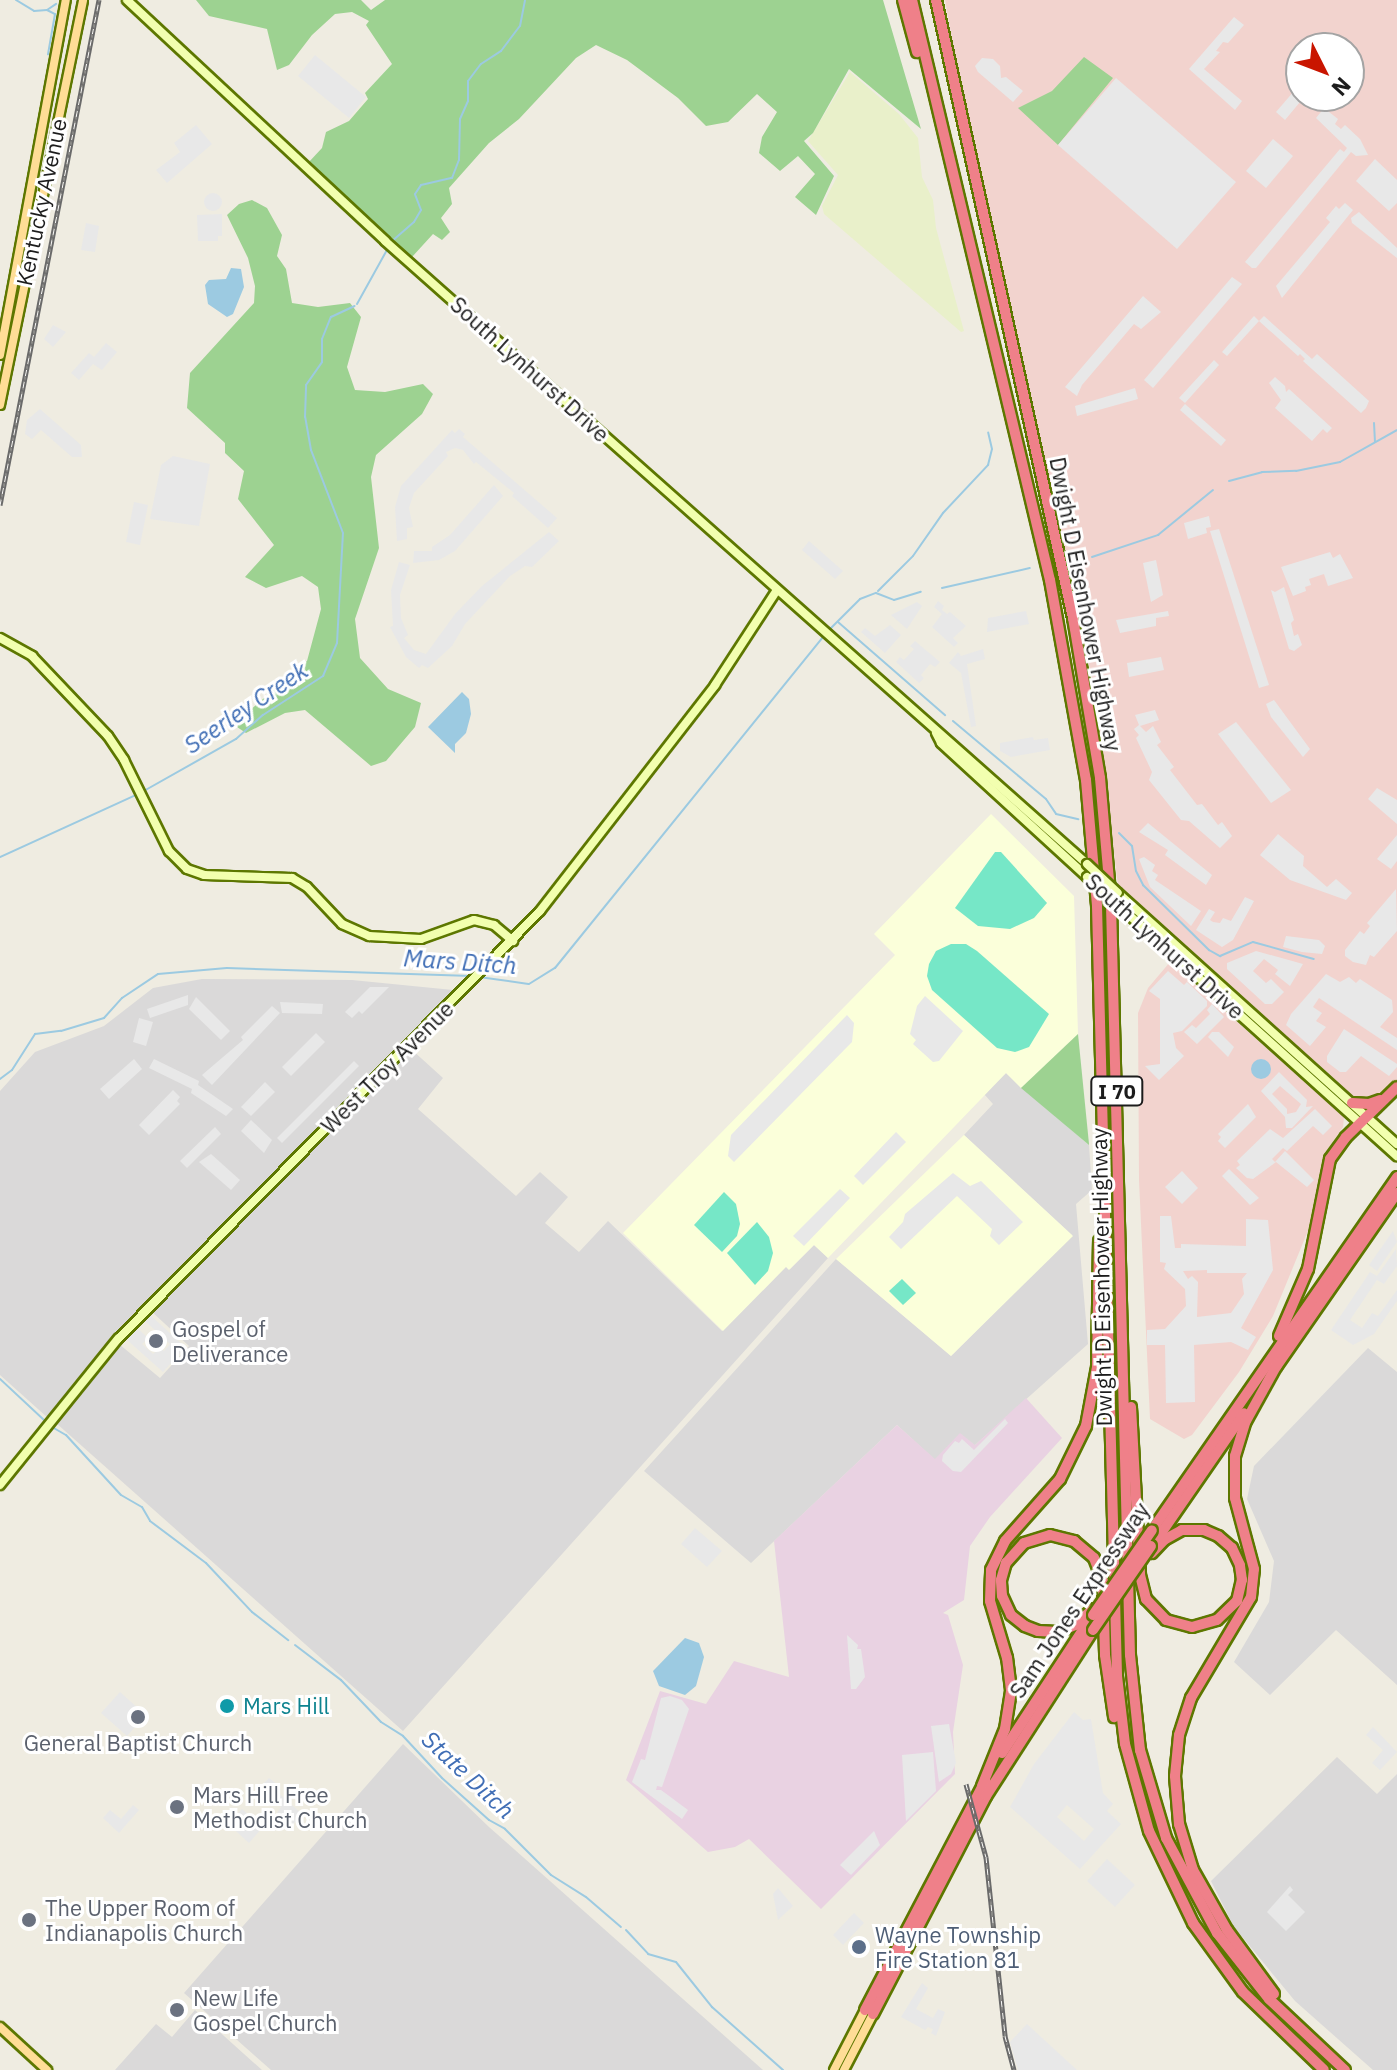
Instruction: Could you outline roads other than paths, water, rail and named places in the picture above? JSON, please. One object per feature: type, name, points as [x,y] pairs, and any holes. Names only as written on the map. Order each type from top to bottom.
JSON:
[{"type":"highway","points":[[903,0],[957,190]]},
{"type":"highway","name":"Dwight D Eisenhower Highway","points":[[912,0],[1056,604],[1079,729],[1097,906],[1117,1676],[1123,1731],[1132,1773],[1156,1851],[1207,1945],[1257,2007],[1324,2070]]},
{"type":"highway","name":"Dwight D Eisenhower Highway","points":[[936,0],[1073,618],[1094,737],[1111,905],[1132,1684],[1148,1784],[1172,1852],[1217,1933],[1259,1987],[1345,2070]]},
{"type":"highway","points":[[1251,1387],[1303,1284],[1314,1246],[1330,1159],[1382,1099],[1397,1087]]},
{"type":"highway","points":[[1352,1103],[1369,1104],[1382,1099]]},
{"type":"highway","points":[[982,1786],[1003,1735],[1011,1695],[1007,1658],[990,1601],[992,1565],[1005,1541],[1064,1473],[1083,1436],[1093,1403],[1105,1166]]},
{"type":"highway","name":"Sam Jones Expressway","points":[[869,2012],[982,1786],[1030,1706],[1397,1177]]},
{"type":"highway","name":"Sam Jones Expressway","points":[[869,2012],[994,1783],[1093,1630],[1152,1550],[1397,1193]]},
{"type":"highway","points":[[1122,1304],[1128,1340],[1140,1575],[1144,1595],[1163,1617],[1188,1626],[1217,1620],[1237,1601],[1242,1580],[1240,1565],[1232,1548],[1218,1536],[1204,1530],[1182,1530],[1167,1537],[1152,1550]]},
{"type":"highway","points":[[1278,1363],[1246,1421],[1235,1456],[1235,1498],[1254,1569],[1251,1597],[1188,1704],[1178,1742],[1175,1798],[1187,1853],[1212,1906],[1256,1973],[1321,2049]]},
{"type":"highway","points":[[1093,1612],[1062,1631],[1049,1633],[1029,1628],[1013,1616],[1004,1601],[1001,1580],[1006,1563],[1024,1543],[1050,1535],[1074,1541],[1095,1560],[1103,1582],[1105,1655],[1115,1721],[1122,1757],[1132,1773]]},
{"type":"main road","name":"Kentucky Avenue","points":[[0,355],[66,0]]},
{"type":"main road","name":"Kentucky Avenue","points":[[0,405],[83,0]]},
{"type":"main road","name":"South Lynhurst Drive","points":[[127,0],[389,244],[936,733],[941,743],[1087,877],[1364,1121],[1397,1156]]},
{"type":"main road","name":"West Troy Avenue","points":[[0,1485],[118,1339],[513,941],[568,876],[715,685],[777,590]]},
{"type":"main road","points":[[0,638],[32,656],[105,732],[172,855],[193,872],[292,878],[310,890],[346,926],[369,936],[421,939],[474,920],[494,925],[513,941]]},
{"type":"main road","name":"South Lynhurst Drive","points":[[936,733],[947,737],[1352,1103],[1364,1121],[1397,1144]]},
{"type":"main road","name":"Sam Jones Expressway","points":[[834,2070],[869,2012]]},
{"type":"main road","name":"Sam Jones Expressway","points":[[844,2070],[869,2012]]},
{"type":"main road","points":[[0,2027],[47,2070]]},
{"type":"water","points":[[231,268],[241,269],[244,287],[233,314],[227,317],[208,304],[205,285],[209,280],[226,279]]},
{"type":"water","points":[[462,692],[469,699],[471,714],[466,733],[455,744],[455,753],[428,727]]},
{"type":"water","points":[[1257,1059],[1265,1059],[1271,1069],[1265,1079],[1257,1079],[1251,1073],[1251,1065]]},
{"type":"water","points":[[685,1638],[699,1643],[704,1657],[696,1686],[685,1695],[659,1686],[653,1671]]},
{"type":"waterway","points":[[16,0],[34,11],[47,10],[56,4]]},
{"type":"waterway","name":"Seerley Creek","points":[[391,242],[414,222],[421,210],[415,194],[421,185],[452,178],[459,160],[460,119],[468,101],[468,81],[481,64],[501,51],[520,26],[525,0]]},
{"type":"waterway","points":[[47,10],[55,14],[48,54]]},
{"type":"waterway","name":"Seerley Creek","points":[[357,304],[388,248]]},
{"type":"waterway","name":"Seerley Creek","points":[[142,792],[236,739],[263,715],[323,676],[337,643],[343,533],[311,450],[305,417],[306,385],[322,362],[322,339],[331,317],[355,306]]},
{"type":"waterway","points":[[1374,423],[1375,442]]},
{"type":"waterway","name":"Mars Ditch","points":[[1229,481],[1262,472],[1296,471],[1340,462],[1397,430]]},
{"type":"waterway","points":[[878,591],[913,556],[943,513],[988,465],[992,449],[988,432]]},
{"type":"waterway","name":"Mars Ditch","points":[[1092,557],[1158,535],[1213,490]]},
{"type":"waterway","name":"Mars Ditch","points":[[942,588],[1030,568]]},
{"type":"waterway","name":"Mars Ditch","points":[[828,631],[860,599],[876,593],[894,600],[921,592]]},
{"type":"waterway","points":[[838,622],[945,715]]},
{"type":"waterway","name":"Mars Ditch","points":[[479,977],[529,984],[555,968],[824,636]]},
{"type":"waterway","points":[[953,721],[1046,799],[1056,814],[1078,819]]},
{"type":"waterway","name":"Seerley Creek","points":[[0,857],[136,795]]},
{"type":"waterway","points":[[1119,833],[1132,846],[1136,871],[1143,885],[1209,950],[1220,956],[1253,942],[1314,959]]},
{"type":"waterway","name":"Mars Ditch","points":[[0,1079],[12,1070],[35,1034],[61,1031],[104,1018],[122,998],[158,974],[227,968],[472,976]]},
{"type":"waterway","name":"State Ditch","points":[[0,1379],[45,1421]]},
{"type":"waterway","name":"State Ditch","points":[[52,1427],[66,1435],[121,1495],[142,1507],[150,1521],[206,1563],[252,1612],[288,1640]]},
{"type":"waterway","name":"State Ditch","points":[[295,1645],[341,1680],[381,1722],[403,1736],[442,1778],[489,1820],[505,1829],[551,1875],[586,1897],[621,1927]]},
{"type":"waterway","name":"State Ditch","points":[[626,1930],[648,1954],[676,1962],[712,2007],[783,2070]]},
{"type":"railway","points":[[0,505],[99,0]]},
{"type":"railway","points":[[966,1784],[986,1857],[1005,2036],[1014,2070]]},
{"type":"place","name":"Gospel of Deliverance","points":[[156,1341]]},
{"type":"place","name":"Mars Hill","points":[[227,1706]]},
{"type":"place","name":"General Baptist Church","points":[[138,1717]]},
{"type":"place","name":"Mars Hill Free Methodist Church","points":[[177,1807]]},
{"type":"place","name":"The Upper Room of Indianapolis Church","points":[[29,1920]]},
{"type":"place","name":"Wayne Township Fire Station 81","points":[[859,1947]]},
{"type":"place","name":"New Life Gospel Church","points":[[177,2010]]}]
